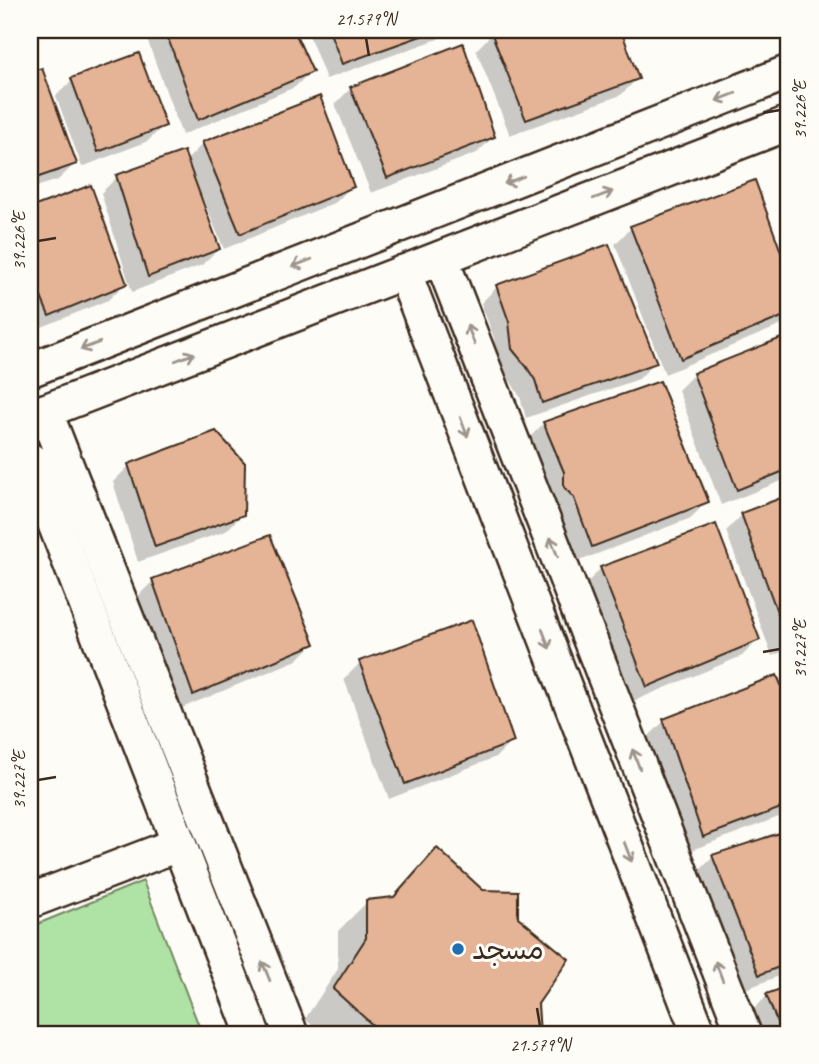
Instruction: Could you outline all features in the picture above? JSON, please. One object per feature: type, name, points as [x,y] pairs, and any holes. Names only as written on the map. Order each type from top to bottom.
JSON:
[{"type":"street","points":[[30,369],[789,72]]},
{"type":"street","points":[[291,1034],[37,414],[440,258],[787,131]]},
{"type":"street","points":[[440,258],[744,1034]]},
{"type":"street","points":[[404,272],[699,1034]]},
{"type":"street","points":[[30,460],[253,1034]]},
{"type":"street","points":[[30,901],[179,844]]},
{"type":"green space","points":[[143,881],[202,1034],[30,1034],[30,927]]},
{"type":"building","points":[[165,30],[294,30],[313,72],[198,120]]},
{"type":"building","points":[[329,30],[438,30],[342,64]]},
{"type":"building","points":[[621,30],[639,79],[526,120],[491,32]]},
{"type":"building","points":[[463,43],[495,137],[387,178],[350,87]]},
{"type":"building","points":[[139,53],[166,126],[98,152],[71,78]]},
{"type":"building","points":[[42,68],[77,164],[30,180],[30,72]]},
{"type":"building","points":[[320,96],[354,187],[240,234],[202,142]]},
{"type":"building","points":[[184,151],[220,249],[148,277],[116,175]]},
{"type":"building","points":[[755,180],[789,274],[789,314],[681,359],[630,226]]},
{"type":"building","points":[[91,185],[127,284],[49,316],[30,271],[30,208]]},
{"type":"building","points":[[609,244],[657,363],[542,403],[535,380],[512,349],[509,322],[496,285]]},
{"type":"building","points":[[789,335],[789,469],[737,490],[693,373]]},
{"type":"building","points":[[660,381],[709,502],[592,547],[574,498],[564,487],[564,472],[543,422]]},
{"type":"building","points":[[216,431],[245,463],[244,515],[155,547],[128,464]]},
{"type":"building","points":[[789,495],[789,641],[788,642],[741,513]]},
{"type":"building","points":[[716,524],[760,640],[647,687],[600,567]]},
{"type":"building","points":[[270,535],[315,644],[193,695],[152,579]]},
{"type":"building","points":[[472,620],[514,742],[405,784],[359,661]]},
{"type":"building","points":[[777,675],[789,704],[789,805],[703,837],[663,719]]},
{"type":"building","points":[[789,830],[789,963],[759,975],[712,855]]},
{"type":"building","name":"مسجد","points":[[437,848],[483,890],[518,891],[518,917],[569,959],[538,1004],[540,1034],[379,1034],[378,1030],[333,989],[366,938],[366,900],[394,897]]},
{"type":"building","points":[[789,986],[789,1034],[782,1034],[766,994]]},
{"type":"place","name":"مسجد","points":[[458,949]]}]
